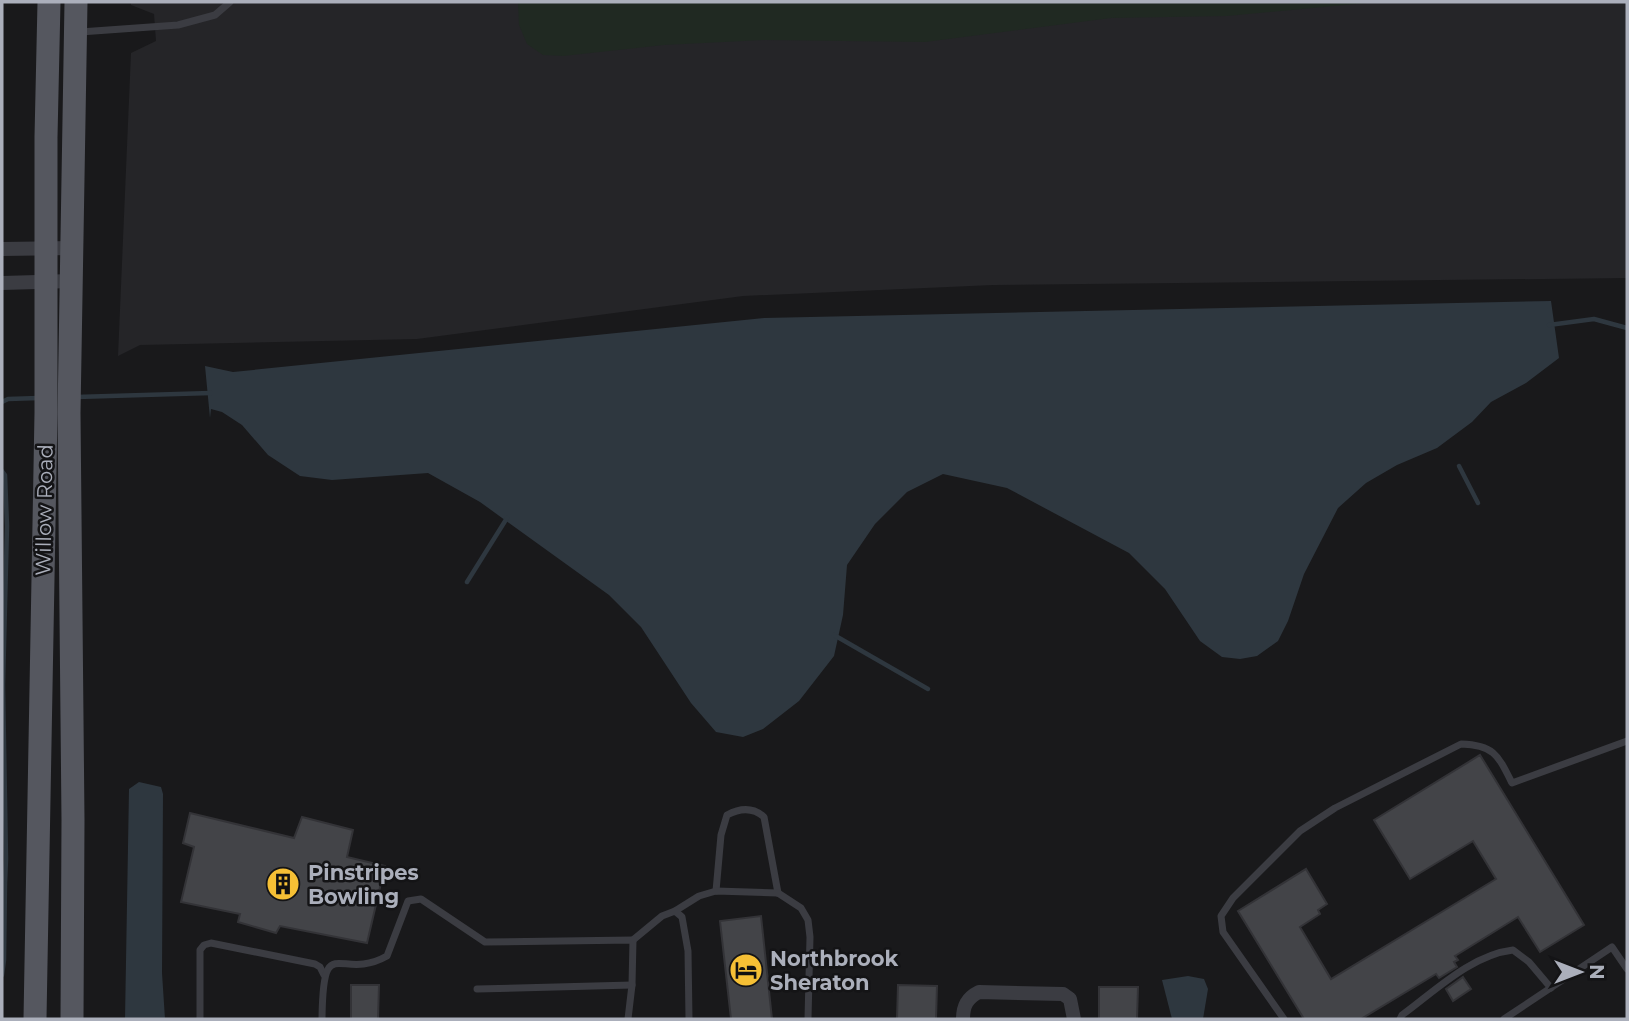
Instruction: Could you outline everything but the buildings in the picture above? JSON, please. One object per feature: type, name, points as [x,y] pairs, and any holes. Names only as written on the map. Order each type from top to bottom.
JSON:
[{"type":"main road","name":"Willow Road","points":[[36,1019],[46,413],[49,2]]},
{"type":"main road","name":"Willow Road","points":[[72,1019],[69,413],[76,2]]},
{"type":"main road","points":[[49,32],[76,32]]},
{"type":"street","points":[[2,249],[73,248]]},
{"type":"street","points":[[2,283],[72,281]]},
{"type":"street","points":[[963,1019],[966,1003],[971,996],[979,992],[1054,993],[1070,999],[1074,1019]]},
{"type":"lane","points":[[76,32],[178,25],[215,15],[230,2]]},
{"type":"lane","points":[[1284,1019],[1223,932],[1221,916],[1233,898],[1300,831],[1335,808],[1461,744],[1480,745],[1498,755],[1511,783],[1627,741]]},
{"type":"lane","points":[[716,891],[721,835],[727,815],[737,810],[756,810],[764,817],[778,892]]},
{"type":"lane","points":[[322,1019],[324,975],[330,965],[336,962],[378,961],[387,956],[403,908],[414,898],[430,904],[485,942],[633,940],[662,916],[716,891],[778,892],[801,908],[808,920],[810,937],[808,1019]]},
{"type":"lane","points":[[675,911],[682,917],[686,930],[689,1019]]},
{"type":"lane","points":[[628,1019],[633,940]]},
{"type":"lane","points":[[200,1019],[201,950],[204,945],[211,943],[314,964],[320,967],[324,975]]},
{"type":"lane","points":[[1504,1019],[1612,947],[1626,965]]},
{"type":"lane","points":[[1401,1019],[1402,1015],[1477,961],[1494,952],[1513,950],[1529,962],[1551,988]]},
{"type":"lane","points":[[477,989],[632,985]]},
{"type":"shaded area","points":[[131,2],[1627,2],[1627,278],[993,285],[743,296],[417,339],[140,345],[118,356],[131,53],[156,41],[154,14],[131,5]]},
{"type":"shaded area","points":[[518,2],[1377,2],[1227,16],[1111,18],[925,42],[765,40],[664,45],[563,56],[543,55],[527,44],[519,25]]},
{"type":"shaded area","points":[[1551,301],[1559,358],[1526,383],[1491,402],[1472,422],[1437,448],[1397,465],[1366,483],[1338,508],[1304,574],[1278,641],[1257,656],[1240,659],[1222,657],[1200,641],[1165,589],[1129,553],[1007,488],[943,474],[907,492],[875,524],[847,565],[843,615],[834,656],[799,701],[763,729],[743,737],[716,732],[691,703],[641,627],[609,595],[480,502],[428,473],[332,480],[300,476],[268,455],[242,425],[222,412],[211,409],[210,418],[205,366],[233,372],[764,318]]},
{"type":"shaded area","points":[[139,782],[161,787],[163,794],[162,973],[165,1019],[125,1019],[129,789]]},
{"type":"shaded area","points":[[1188,976],[1204,979],[1208,989],[1203,1019],[1172,1019],[1162,980]]},
{"type":"waterway","points":[[1549,325],[1594,319],[1627,328]]},
{"type":"waterway","points":[[76,397],[211,393]]},
{"type":"waterway","points":[[2,402],[8,399],[39,398]]},
{"type":"waterway","points":[[1459,466],[1478,503]]},
{"type":"waterway","points":[[2,471],[5,475],[7,526],[3,685],[6,859],[5,884],[2,884]]},
{"type":"waterway","points":[[467,582],[507,518]]},
{"type":"waterway","points":[[834,635],[928,689]]},
{"type":"waterway","points":[[2,975],[5,884]]},
{"type":"place","name":"Pinstripes Bowling","points":[[283,884]]},
{"type":"place","name":"Northbrook Sheraton","points":[[746,970]]}]
